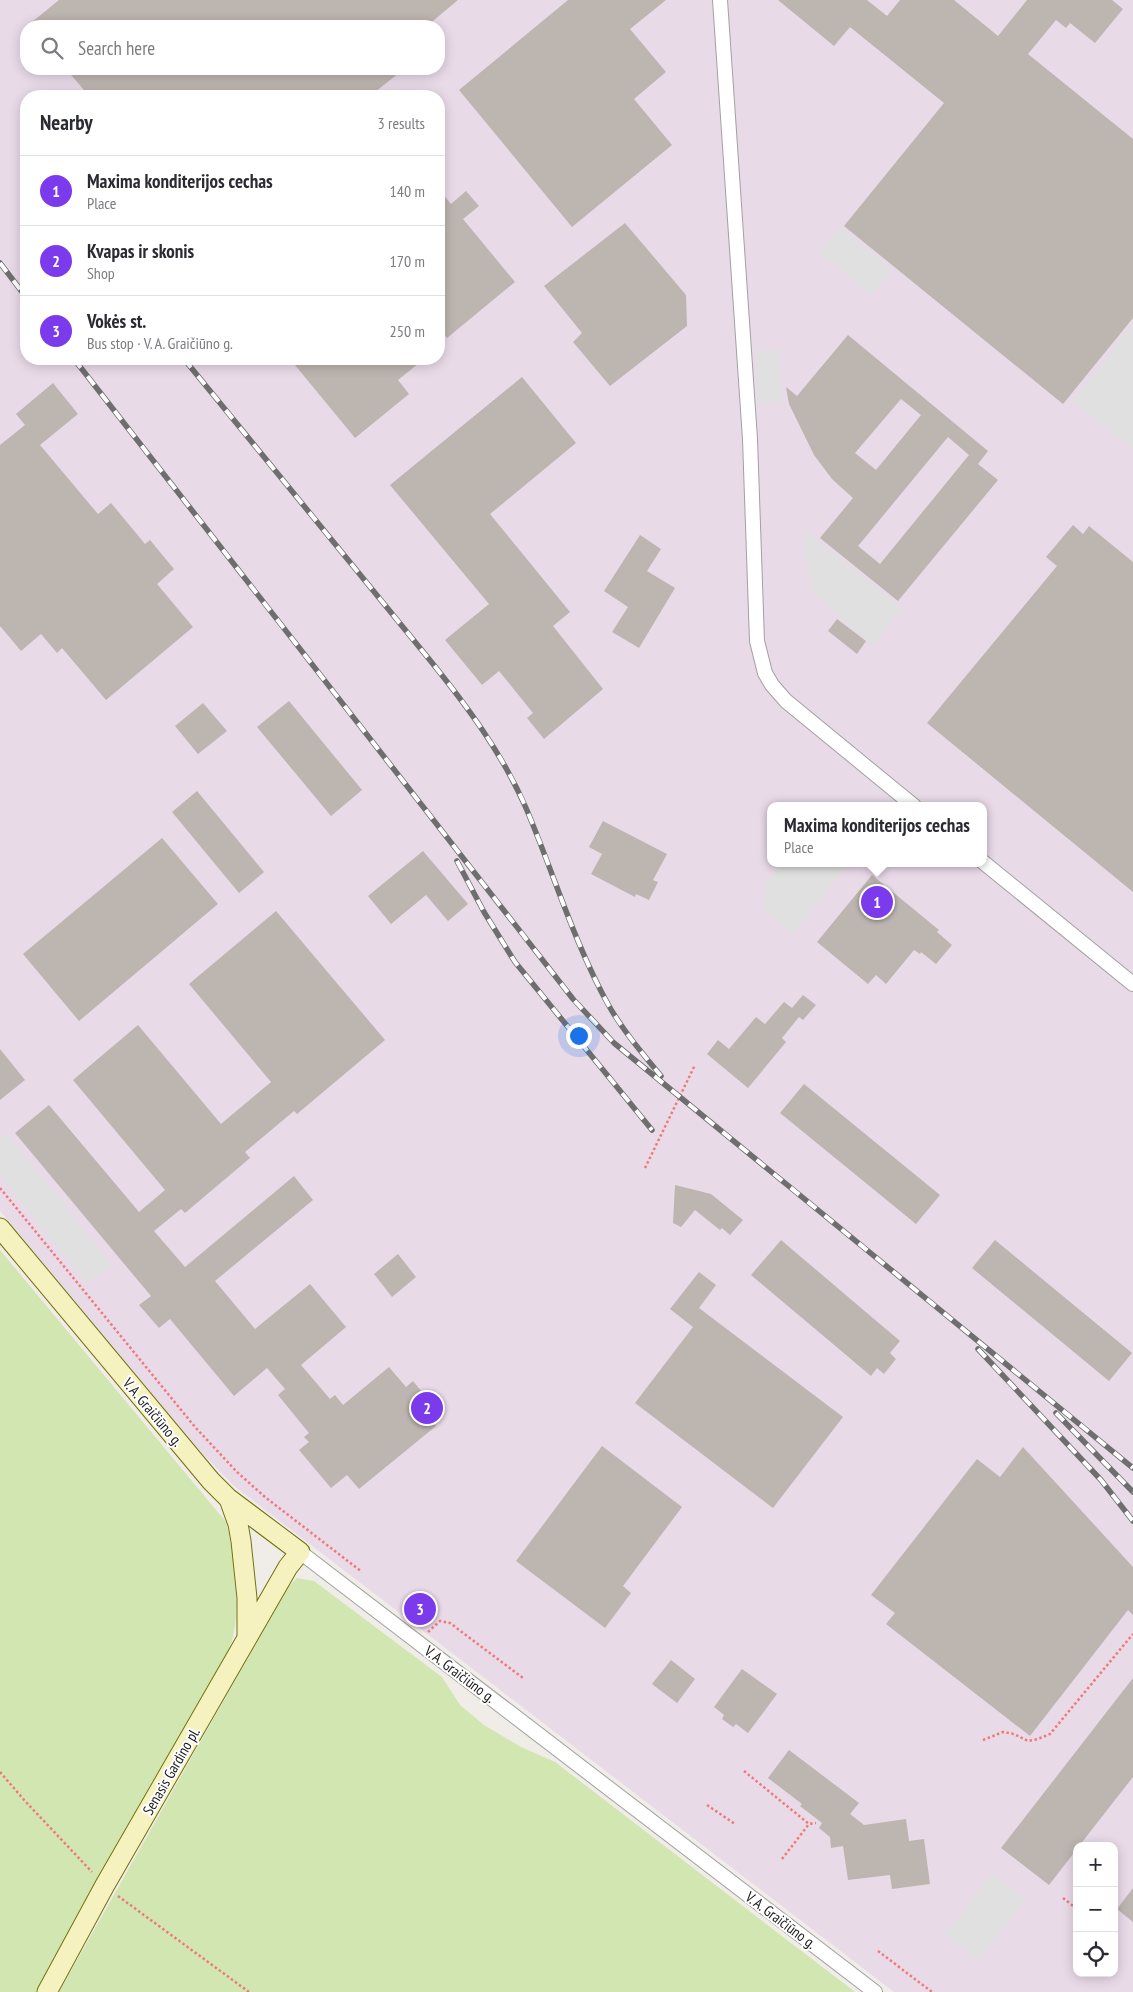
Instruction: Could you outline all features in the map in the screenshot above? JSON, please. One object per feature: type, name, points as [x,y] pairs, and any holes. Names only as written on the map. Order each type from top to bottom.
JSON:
[{"type":"main road","name":"V. A. Graičiūno g.","points":[[0,1228],[211,1481],[228,1498],[300,1552]]},
{"type":"main road","points":[[228,1498],[238,1524],[241,1541],[247,1598],[248,1638]]},
{"type":"main road","name":"Senasis Gardino pl.","points":[[47,1992],[105,1885],[288,1567],[300,1552]]},
{"type":"street","points":[[720,0],[750,439],[756,626],[760,659],[765,674],[772,686],[786,701],[909,802]]},
{"type":"street","points":[[987,865],[1133,984]]},
{"type":"street","name":"V. A. Graičiūno g.","points":[[300,1552],[876,1992]]},
{"type":"path","points":[[645,1168],[695,1065]]},
{"type":"path","points":[[0,1188],[195,1427],[237,1472],[362,1572]]},
{"type":"path","points":[[418,1642],[440,1621],[450,1623],[523,1678]]},
{"type":"path","points":[[983,1740],[1003,1732],[1028,1740],[1038,1739],[1050,1734],[1133,1634]]},
{"type":"path","points":[[744,1771],[809,1824]]},
{"type":"path","points":[[0,1772],[24,1801],[105,1885],[131,1908],[249,1992]]},
{"type":"path","points":[[707,1805],[735,1824]]},
{"type":"path","points":[[782,1858],[809,1824],[816,1823]]},
{"type":"path","points":[[1063,1898],[1073,1906]]},
{"type":"path","points":[[878,1951],[932,1992]]},
{"type":"shaded area","points":[[0,0],[1133,0],[1133,1992],[894,1992],[234,1486],[174,1424],[0,1211]]},
{"type":"shaded area","points":[[840,227],[892,270],[871,295],[819,252]]},
{"type":"shaded area","points":[[1133,325],[1133,449],[1072,401]]},
{"type":"shaded area","points":[[779,350],[783,401],[758,403],[755,351]]},
{"type":"shaded area","points":[[803,529],[902,608],[872,646],[810,590]]},
{"type":"shaded area","points":[[779,867],[846,867],[793,934],[764,911],[765,884]]},
{"type":"shaded area","points":[[6,1133],[112,1265],[87,1284],[0,1176],[0,1138]]},
{"type":"shaded area","points":[[992,1873],[1026,1899],[978,1960],[945,1934]]},
{"type":"green space","points":[[0,1250],[226,1522],[234,1561],[236,1592],[236,1620],[228,1654],[97,1881],[37,1992],[0,1992]]},
{"type":"green space","points":[[297,1578],[314,1581],[442,1677],[460,1705],[484,1725],[521,1747],[555,1762],[855,1992],[59,1992],[288,1587]]},
{"type":"building","points":[[59,0],[458,0],[434,20],[34,20]]},
{"type":"building","points":[[568,0],[666,0],[630,29],[666,72],[634,99],[672,145],[572,227],[459,90]]},
{"type":"building","points":[[778,0],[867,0],[887,16],[900,0],[954,0],[998,36],[1027,0],[1112,0],[1123,9],[1095,43],[1070,23],[1066,28],[1056,20],[1028,54],[1133,139],[1133,318],[1063,404],[844,226],[944,103],[850,27],[834,46]]},
{"type":"building","points":[[71,75],[396,75],[378,90],[84,90]]},
{"type":"building","points":[[466,191],[479,206],[463,219],[515,282],[447,338],[445,336],[445,196],[451,204]]},
{"type":"building","points":[[625,223],[686,295],[687,326],[610,386],[573,342],[582,333],[544,286]]},
{"type":"building","points":[[848,335],[988,451],[978,464],[998,480],[898,601],[820,538],[853,498],[832,479],[814,455],[789,404],[786,387],[797,396]],"holes":[[[901,399],[921,415],[876,470],[855,453]],[[948,437],[969,455],[880,564],[858,546]]]},
{"type":"building","points":[[295,365],[417,365],[398,380],[409,394],[355,438]]},
{"type":"building","points":[[522,377],[576,443],[490,514],[570,612],[553,626],[603,689],[544,739],[527,718],[533,713],[499,671],[482,685],[445,640],[489,604],[390,485]]},
{"type":"building","points":[[53,383],[78,414],[40,445],[98,514],[111,503],[145,544],[150,540],[174,569],[157,584],[193,627],[106,700],[62,648],[57,653],[41,634],[21,651],[0,626],[0,445],[25,425],[16,414]]},
{"type":"building","points":[[1073,525],[1083,534],[1089,526],[1133,562],[1133,892],[927,723],[1057,566],[1046,557]]},
{"type":"building","points":[[640,535],[661,549],[647,571],[675,588],[639,648],[612,632],[628,607],[604,591]]},
{"type":"building","points":[[837,619],[866,641],[857,654],[828,631]]},
{"type":"building","points":[[289,701],[362,790],[331,816],[257,727]]},
{"type":"building","points":[[203,703],[227,731],[198,754],[175,726]]},
{"type":"building","points":[[197,791],[264,872],[239,893],[172,812]]},
{"type":"building","points":[[603,821],[667,854],[653,880],[658,882],[649,900],[636,894],[635,897],[591,874],[602,854],[589,847]]},
{"type":"building","points":[[162,838],[218,904],[79,1021],[23,954]]},
{"type":"building","points":[[423,851],[468,904],[448,921],[426,895],[391,924],[368,896]]},
{"type":"building","points":[[872,875],[939,930],[937,932],[952,945],[936,964],[921,952],[920,954],[914,950],[886,984],[876,975],[868,984],[817,942]]},
{"type":"building","points":[[276,911],[385,1040],[297,1114],[294,1111],[245,1152],[250,1158],[185,1213],[181,1209],[154,1231],[185,1267],[294,1176],[313,1200],[215,1281],[255,1329],[310,1284],[346,1327],[301,1365],[330,1399],[335,1395],[343,1405],[389,1367],[406,1387],[413,1381],[442,1417],[434,1424],[436,1426],[359,1489],[347,1475],[331,1488],[299,1450],[309,1442],[304,1437],[309,1433],[278,1395],[285,1389],[267,1368],[234,1396],[170,1319],[159,1328],[139,1305],[151,1296],[15,1133],[49,1105],[139,1212],[165,1190],[73,1080],[138,1025],[221,1124],[271,1082],[189,984]]},
{"type":"building","points":[[803,995],[816,1005],[803,1020],[799,1017],[782,1038],[786,1042],[748,1088],[707,1054],[718,1040],[729,1049],[756,1017],[765,1024],[784,1002],[792,1008]]},
{"type":"building","points":[[0,1049],[25,1080],[0,1100]]},
{"type":"building","points":[[804,1084],[940,1195],[916,1224],[780,1113]]},
{"type":"building","points":[[675,1185],[711,1194],[743,1220],[730,1235],[722,1228],[720,1230],[695,1210],[681,1227],[673,1223]]},
{"type":"building","points":[[781,1240],[900,1341],[890,1353],[896,1359],[884,1374],[877,1368],[871,1376],[751,1275]]},
{"type":"building","points":[[995,1240],[1132,1353],[1109,1381],[972,1268]]},
{"type":"building","points":[[398,1254],[416,1277],[392,1297],[374,1274]]},
{"type":"building","points":[[699,1272],[716,1285],[699,1308],[843,1417],[773,1508],[635,1403],[693,1327],[670,1309]]},
{"type":"building","points":[[602,1446],[682,1507],[623,1586],[631,1593],[605,1628],[516,1561]]},
{"type":"building","points":[[1023,1447],[1133,1567],[1133,1615],[1128,1610],[1030,1736],[886,1624],[895,1613],[871,1595],[977,1459],[1000,1477]]},
{"type":"building","points":[[671,1660],[695,1679],[677,1703],[652,1684]]},
{"type":"building","points":[[742,1669],[777,1694],[748,1733],[736,1724],[733,1727],[722,1719],[724,1715],[714,1707]]},
{"type":"building","points":[[1133,1678],[1133,1777],[1082,1842],[1073,1842],[1073,1854],[1049,1885],[1001,1848]]},
{"type":"building","points":[[789,1750],[859,1803],[850,1814],[864,1825],[906,1819],[909,1841],[924,1839],[930,1884],[892,1889],[890,1875],[848,1880],[843,1846],[831,1848],[830,1837],[819,1828],[822,1823],[800,1806],[802,1804],[768,1778]]},
{"type":"building","points":[[1133,1888],[1133,1922],[1118,1910]]},
{"type":"railway","points":[[0,263],[20,289]]},
{"type":"railway","points":[[79,365],[573,999],[614,1043],[1133,1468]]},
{"type":"railway","points":[[189,365],[429,659],[483,730],[506,768],[526,808],[585,958],[609,1006],[634,1043],[661,1076]]},
{"type":"railway","points":[[457,861],[484,912],[515,962],[652,1130]]},
{"type":"railway","points":[[978,1349],[1101,1480],[1133,1521]]},
{"type":"railway","points":[[1056,1413],[1133,1492]]},
{"type":"place","name":"Maxima konditerijos cechas","points":[[877,902]]},
{"type":"place","name":"Kvapas ir skonis","points":[[427,1408]]},
{"type":"place","name":"Vokės st.","points":[[420,1609]]}]
